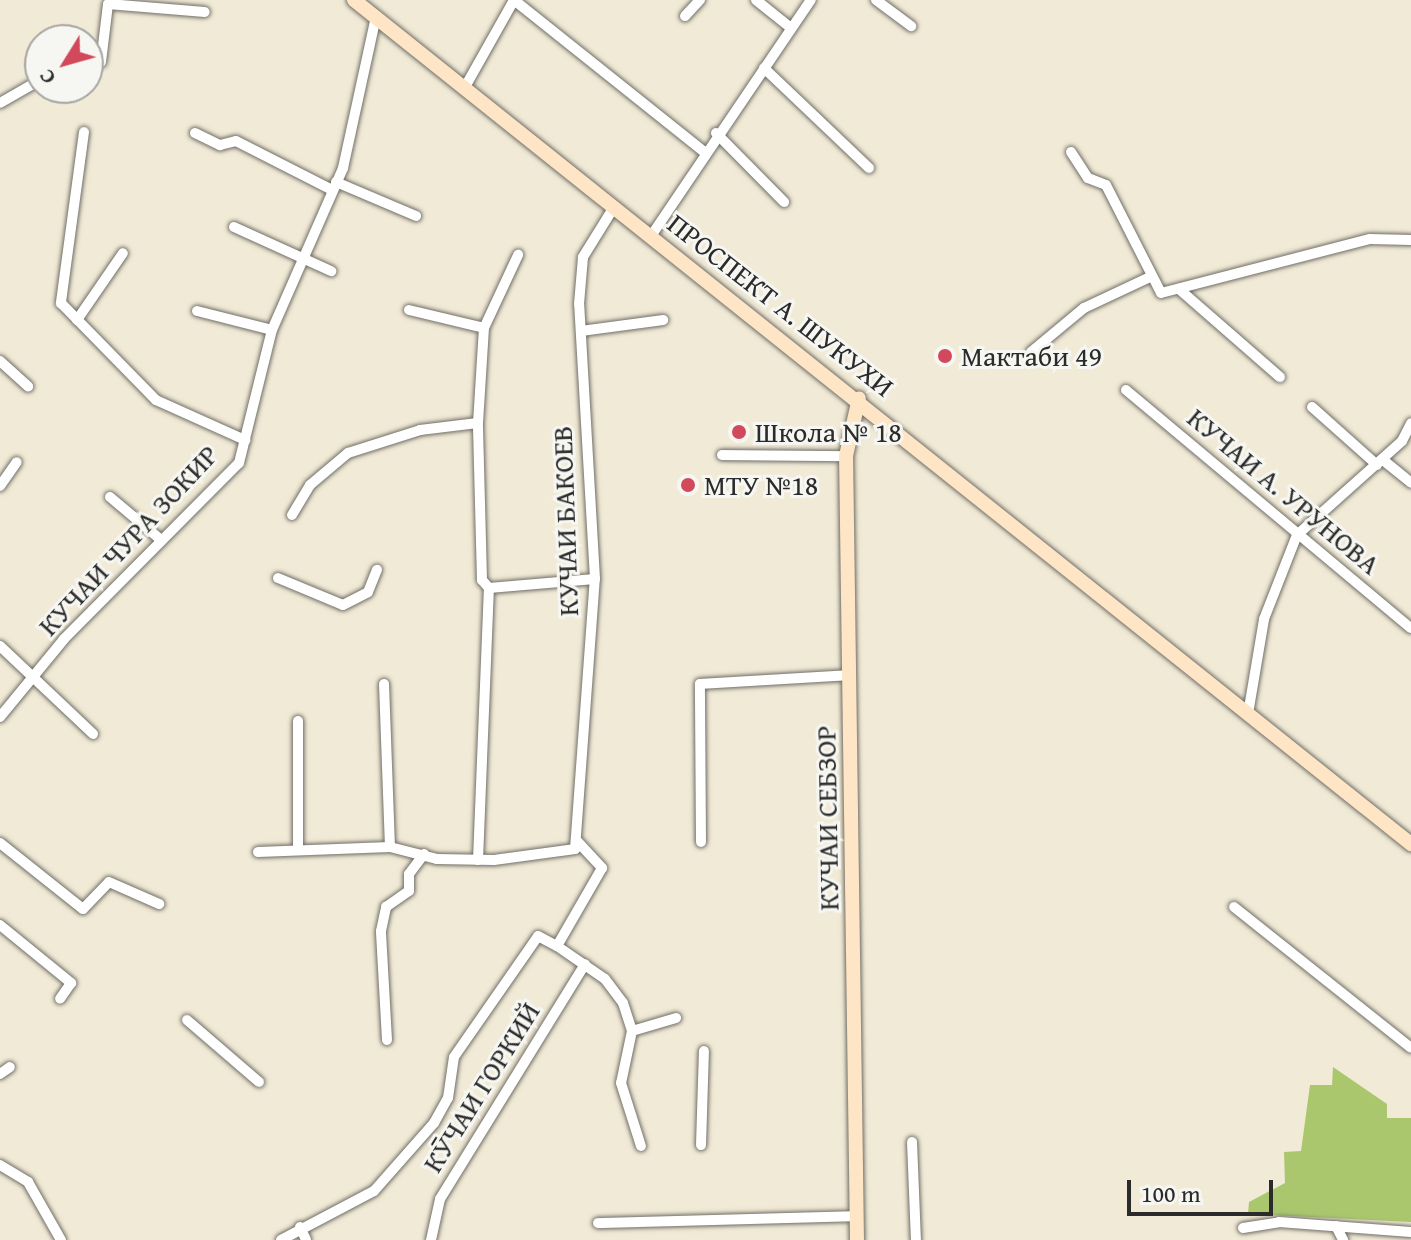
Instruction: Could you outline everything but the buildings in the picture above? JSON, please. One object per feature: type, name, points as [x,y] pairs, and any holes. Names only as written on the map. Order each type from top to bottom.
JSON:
[{"type":"main road","name":"ПРОСПЕКТ А. ШУКУХИ","points":[[354,0],[859,398],[1411,844]]},
{"type":"main road","name":"КУЧАИ СЕБЗОР","points":[[857,1240],[846,456],[859,398]]},
{"type":"street","points":[[465,87],[514,0],[703,151]]},
{"type":"street","points":[[685,16],[700,0]]},
{"type":"street","points":[[756,0],[791,28]]},
{"type":"street","points":[[651,236],[703,151],[811,0]]},
{"type":"street","points":[[876,0],[911,26]]},
{"type":"street","points":[[104,32],[107,1],[205,12]]},
{"type":"street","name":"КУЧАИ ЧУРА ЗОКИР","points":[[0,717],[161,540],[239,463],[272,330],[334,186],[376,17]]},
{"type":"street","points":[[764,68],[869,168]]},
{"type":"street","points":[[0,103],[24,89]]},
{"type":"street","points":[[84,132],[61,303],[156,400],[245,440]]},
{"type":"street","points":[[195,133],[220,145],[236,141],[334,186],[416,216]]},
{"type":"street","points":[[716,133],[784,202]]},
{"type":"street","points":[[1071,152],[1088,178],[1106,185],[1150,277],[1161,293],[1370,239],[1411,240]]},
{"type":"street","name":"КУЧАИ БАКОЕВ","points":[[577,841],[595,579],[581,331],[583,257],[614,207]]},
{"type":"street","points":[[234,227],[302,261],[331,271]]},
{"type":"street","points":[[77,320],[123,253]]},
{"type":"street","points":[[478,860],[489,588],[482,580],[478,423],[484,328],[518,255]]},
{"type":"street","points":[[1031,352],[1084,308],[1150,277]]},
{"type":"street","points":[[1179,289],[1280,377]]},
{"type":"street","points":[[409,310],[484,328]]},
{"type":"street","points":[[197,311],[272,330]]},
{"type":"street","points":[[581,331],[663,320]]},
{"type":"street","points":[[0,361],[28,386]]},
{"type":"street","name":"КУЧАИ А. УРУНОВА","points":[[1126,390],[1411,628]]},
{"type":"street","points":[[1312,407],[1411,483]]},
{"type":"street","points":[[292,515],[310,485],[348,453],[420,430],[478,423]]},
{"type":"street","points":[[1248,714],[1264,619],[1297,535],[1380,462],[1411,423]]},
{"type":"street","points":[[722,455],[846,456]]},
{"type":"street","points":[[0,486],[17,462]]},
{"type":"street","points":[[110,497],[161,540]]},
{"type":"street","points":[[278,578],[343,605],[368,592],[377,570]]},
{"type":"street","points":[[489,588],[595,579]]},
{"type":"street","points":[[0,646],[37,676],[93,734]]},
{"type":"street","points":[[701,842],[700,684],[851,675]]},
{"type":"street","points":[[384,684],[390,847]]},
{"type":"street","points":[[298,721],[298,848]]},
{"type":"street","points":[[258,852],[298,848],[390,847],[478,860],[575,849],[577,841]]},
{"type":"street","points":[[557,946],[602,868],[577,841]]},
{"type":"street","points":[[0,843],[83,909],[94,905],[109,882],[159,904]]},
{"type":"street","points":[[387,1040],[381,931],[386,907],[409,891],[409,874],[424,854]]},
{"type":"street","points":[[1234,907],[1411,1048]]},
{"type":"street","points":[[0,925],[71,983],[60,999]]},
{"type":"street","points":[[281,1240],[300,1227],[374,1191],[434,1123],[448,1098],[454,1057],[538,936],[585,964],[623,1003],[632,1031],[621,1083],[641,1146]]},
{"type":"street","name":"КӮЧАИ ГОРКИЙ","points":[[431,1240],[440,1199],[585,964]]},
{"type":"street","points":[[632,1031],[676,1018]]},
{"type":"street","points":[[187,1020],[259,1082]]},
{"type":"street","points":[[701,1145],[704,1051]]},
{"type":"street","points":[[0,1074],[10,1067]]},
{"type":"street","points":[[912,1142],[916,1240]]},
{"type":"street","points":[[0,1165],[28,1182],[61,1240]]},
{"type":"street","points":[[598,1223],[857,1216]]},
{"type":"street","points":[[1243,1228],[1336,1226],[1405,1236]]},
{"type":"street","points":[[1336,1226],[1343,1240]]},
{"type":"street","points":[[300,1227],[306,1240]]},
{"type":"green space","points":[[1333,1067],[1387,1104],[1387,1118],[1411,1118],[1411,1222],[1248,1214],[1249,1202],[1285,1183],[1284,1152],[1301,1151],[1310,1085],[1332,1085]]},
{"type":"place","name":"Мактаби 49","points":[[945,356]]},
{"type":"place","name":"Школа № 18","points":[[739,432]]},
{"type":"place","name":"МТУ №18","points":[[688,485]]}]
